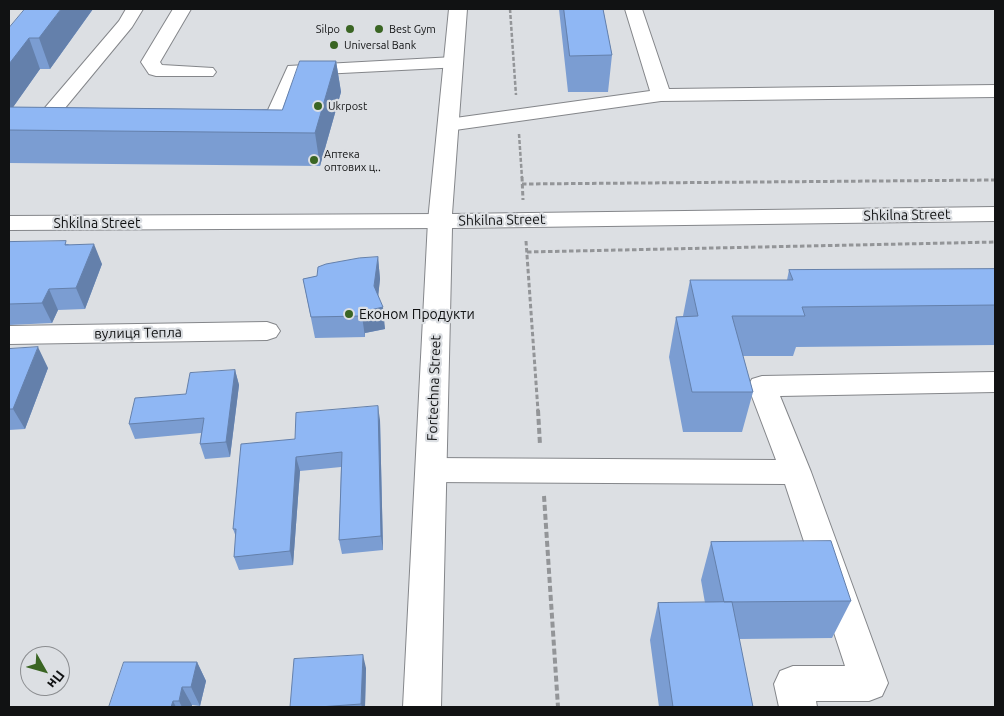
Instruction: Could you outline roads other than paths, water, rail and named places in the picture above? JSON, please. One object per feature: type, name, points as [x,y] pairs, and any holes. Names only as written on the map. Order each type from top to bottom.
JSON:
[{"type":"street","points":[[99,115],[50,114],[126,23],[134,9]]},
{"type":"street","points":[[182,9],[150,62],[156,70],[206,72]]},
{"type":"street","name":"Fortechna Street","points":[[422,707],[440,221],[458,9]]},
{"type":"street","points":[[634,9],[661,95]]},
{"type":"street","points":[[226,116],[275,116],[295,70],[454,62]]},
{"type":"street","points":[[448,125],[661,95],[995,91]]},
{"type":"street","name":"Shkilna Street","points":[[9,224],[995,214]]},
{"type":"street","name":"вулиця Тепла","points":[[9,336],[267,331]]},
{"type":"street","points":[[798,707],[793,684],[869,683],[796,472],[762,386],[995,382]]},
{"type":"street","points":[[431,470],[796,472]]},
{"type":"place","name":"Silpo","points":[[350,29]]},
{"type":"place","name":"Best Gym","points":[[379,29]]},
{"type":"place","name":"Universal Bank","points":[[334,45]]},
{"type":"place","name":"Ukrpost","points":[[318,106]]},
{"type":"place","name":"Аптека оптових ц‥","points":[[314,160]]},
{"type":"place","name":"Економ Продукти","points":[[349,314]]}]
